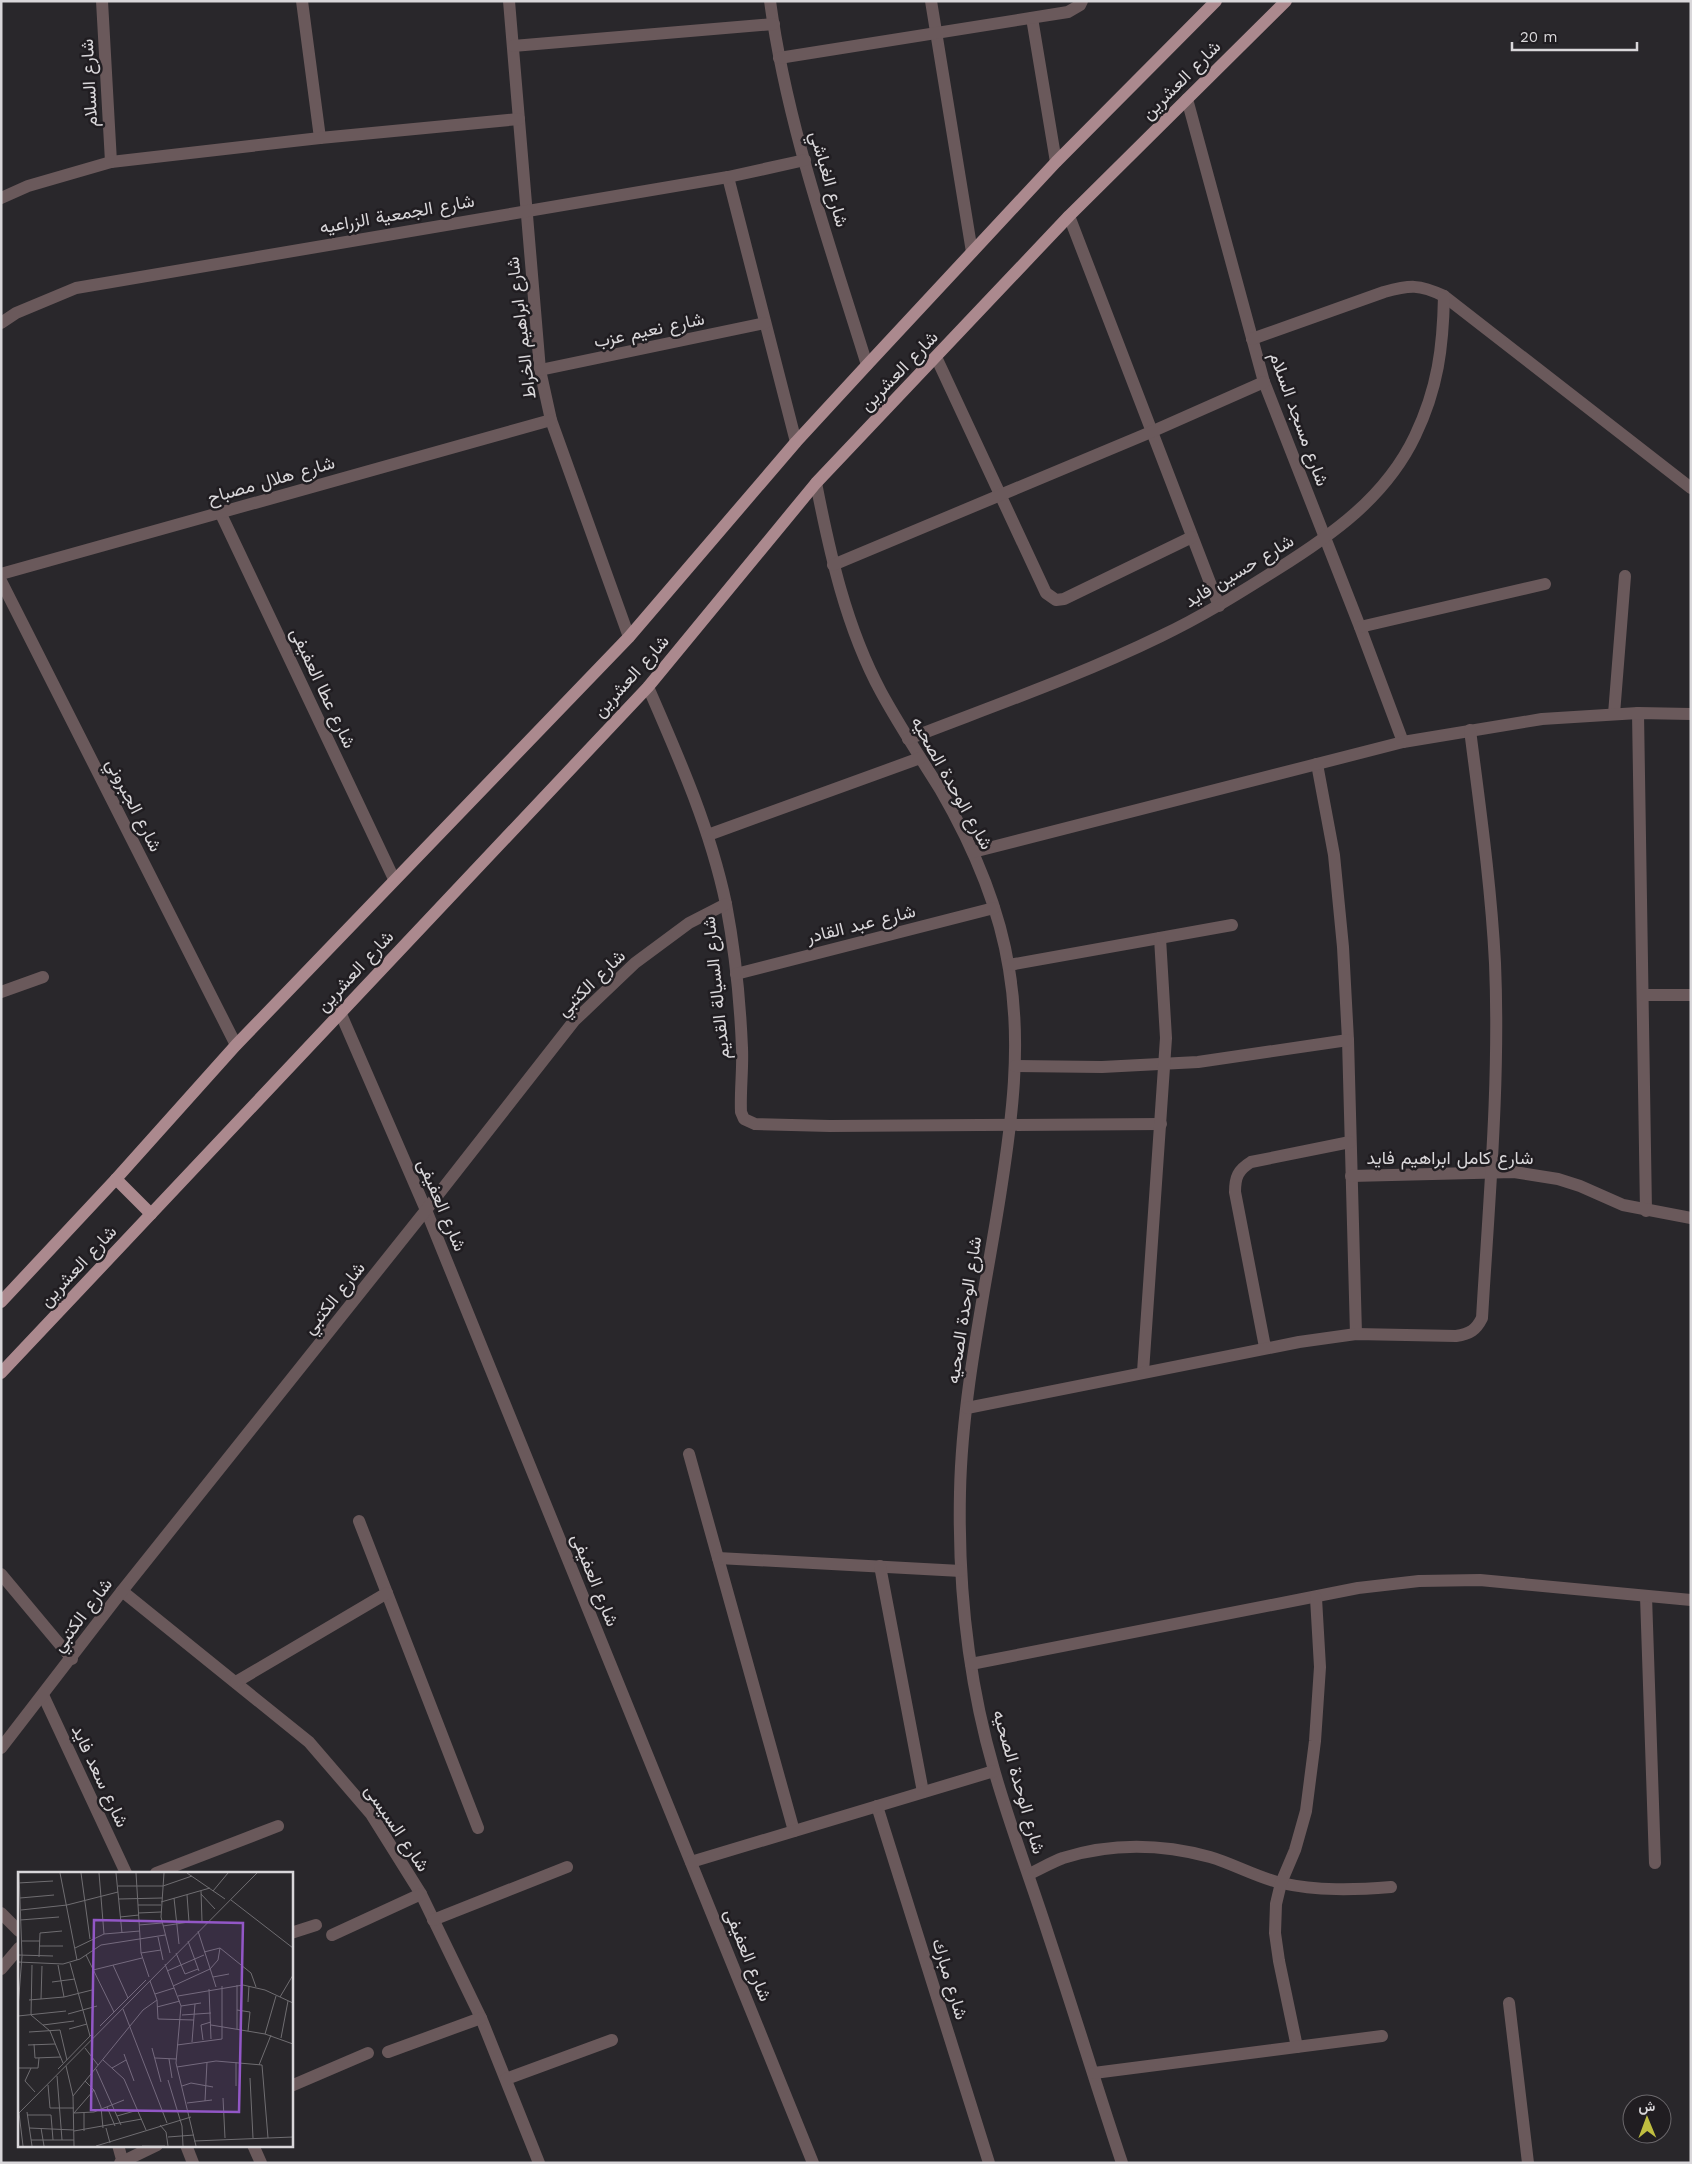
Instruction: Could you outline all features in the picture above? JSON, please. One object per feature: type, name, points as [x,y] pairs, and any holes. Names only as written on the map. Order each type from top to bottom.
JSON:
[{"type":"main road","name":"شارع العشرين","points":[[1,1302],[116,1179],[236,1045],[629,637],[796,442],[1056,162],[1216,1]]},
{"type":"main road","name":"شارع العشرين","points":[[1,1373],[648,687],[816,482],[1069,216],[1286,1]]},
{"type":"main road","points":[[116,1179],[151,1214]]},
{"type":"street","name":"شارع السلام","points":[[102,1],[110,162]]},
{"type":"street","points":[[302,1],[320,138]]},
{"type":"street","name":"شارع ابراهيم الخراط","points":[[509,1],[540,370],[551,420],[629,637]]},
{"type":"street","name":"شارع الغباشي","points":[[770,1],[780,58],[804,160],[867,365]]},
{"type":"street","points":[[931,1],[972,252]]},
{"type":"street","points":[[780,58],[1068,12],[1080,5],[1082,1]]},
{"type":"street","points":[[1032,18],[1056,162]]},
{"type":"street","points":[[513,46],[774,24]]},
{"type":"street","name":"شارع مسجد السلام","points":[[1187,99],[1264,382],[1326,538],[1403,742]]},
{"type":"street","points":[[1,198],[28,186],[110,162],[320,138],[519,119]]},
{"type":"street","name":"شارع الجمعية الزراعيه","points":[[1,323],[16,313],[76,288],[728,177],[804,160]]},
{"type":"street","points":[[728,177],[796,442]]},
{"type":"street","points":[[1069,216],[1218,606]]},
{"type":"street","points":[[1252,339],[1405,286],[1426,287],[1444,296],[1691,488]]},
{"type":"street","name":"شارع حسين فايد","points":[[908,739],[1104,663],[1162,636],[1218,606],[1326,538],[1356,514],[1389,477],[1415,436],[1433,392],[1443,344],[1444,296]]},
{"type":"street","name":"شارع نعيم عزب","points":[[540,370],[765,323]]},
{"type":"street","points":[[936,357],[1046,593],[1056,600],[1064,599],[1192,536]]},
{"type":"street","points":[[833,565],[1151,432],[1264,382]]},
{"type":"street","name":"شارع هلال مصباح","points":[[1,574],[551,420]]},
{"type":"street","name":"شارع الوحدة الصحيه","points":[[816,482],[833,565],[855,634],[880,690],[952,811],[972,852],[994,908],[1008,965],[1015,1016],[1015,1066],[1011,1123],[967,1408],[960,1489],[961,1571],[971,1664],[994,1771],[1122,2163]]},
{"type":"street","name":"شارع عطا العفيفى","points":[[220,512],[394,879]]},
{"type":"street","points":[[1614,714],[1625,576]]},
{"type":"street","name":"شارع الجبروني","points":[[1,581],[236,1045]]},
{"type":"street","points":[[1360,627],[1545,584]]},
{"type":"street","name":"شارع السيالة القديم","points":[[648,687],[688,777],[708,835],[726,904],[736,974],[742,1049],[740,1112],[744,1119],[755,1124],[830,1126],[1011,1123]]},
{"type":"street","points":[[1638,713],[1646,1211]]},
{"type":"street","points":[[972,852],[1403,742],[1542,719],[1638,713],[1691,714]]},
{"type":"street","points":[[967,1408],[1265,1347],[1356,1334],[1456,1336],[1468,1334],[1477,1328],[1482,1318],[1491,1172],[1496,1068],[1495,963],[1486,859],[1470,730]]},
{"type":"street","points":[[708,835],[920,758]]},
{"type":"street","points":[[1317,764],[1334,855],[1343,947],[1348,1040],[1356,1334]]},
{"type":"street","name":"شارع الكتبي","points":[[1,1748],[72,1659],[122,1591],[574,1021],[635,963],[689,923],[726,904]]},
{"type":"street","name":"شارع عبد القادر","points":[[736,974],[994,908]]},
{"type":"street","points":[[1008,965],[1232,925]]},
{"type":"street","points":[[1144,1372],[1166,1038],[1160,938]]},
{"type":"street","points":[[1,992],[44,977]]},
{"type":"street","points":[[1643,995],[1691,995]]},
{"type":"street","name":"شارع العفيفى","points":[[340,1012],[426,1210],[813,2163]]},
{"type":"street","points":[[1015,1066],[1102,1067],[1165,1064],[1234,1058],[1348,1040]]},
{"type":"street","points":[[1011,1123],[1161,1124]]},
{"type":"street","points":[[1265,1347],[1235,1192],[1235,1179],[1240,1169],[1251,1162],[1350,1142]]},
{"type":"street","name":"شارع كامل ابراهيم فايد","points":[[1352,1176],[1514,1172],[1558,1178],[1623,1205],[1646,1211],[1691,1218]]},
{"type":"street","points":[[688,1454],[794,1831]]},
{"type":"street","points":[[359,1521],[478,1828]]},
{"type":"street","points":[[718,1558],[961,1571]]},
{"type":"street","points":[[880,1566],[923,1792]]},
{"type":"street","points":[[1,1574],[72,1659]]},
{"type":"street","points":[[971,1664],[1316,1598],[1358,1588],[1419,1581],[1480,1580],[1691,1600]]},
{"type":"street","name":"شارع السيسى","points":[[122,1591],[309,1742],[371,1814],[421,1894],[481,2018],[539,2163]]},
{"type":"street","points":[[236,1682],[387,1593]]},
{"type":"street","points":[[1646,1596],[1655,1863]]},
{"type":"street","points":[[1297,2047],[1279,1961],[1275,1933],[1276,1904],[1281,1883],[1295,1850],[1306,1811],[1315,1741],[1320,1668],[1316,1598]]},
{"type":"street","name":"شارع سعد فايد","points":[[43,1695],[126,1872]]},
{"type":"street","points":[[691,1862],[994,1771]]},
{"type":"street","name":"شارع مبارك","points":[[877,1806],[989,2163]]},
{"type":"street","points":[[159,1872],[278,1826]]},
{"type":"street","points":[[1029,1874],[1063,1859],[1100,1850],[1137,1846],[1175,1849],[1212,1857],[1247,1872],[1281,1883],[1317,1889],[1345,1890],[1391,1887]]},
{"type":"street","points":[[433,1920],[567,1866]]},
{"type":"street","points":[[332,1935],[421,1894]]},
{"type":"street","points":[[1,1913],[18,1930]]},
{"type":"street","points":[[292,1933],[316,1924]]},
{"type":"street","points":[[1,1969],[18,1949]]},
{"type":"street","points":[[1509,2003],[1528,2163]]},
{"type":"street","points":[[388,2052],[481,2018]]},
{"type":"street","points":[[1094,2073],[1382,2036]]},
{"type":"street","points":[[506,2079],[612,2040]]},
{"type":"street","points":[[292,2086],[368,2052]]},
{"type":"street","points":[[118,2146],[122,2162],[155,2146]]},
{"type":"street","points":[[186,2146],[193,2163]]},
{"type":"street","points":[[253,2146],[261,2163]]}]
